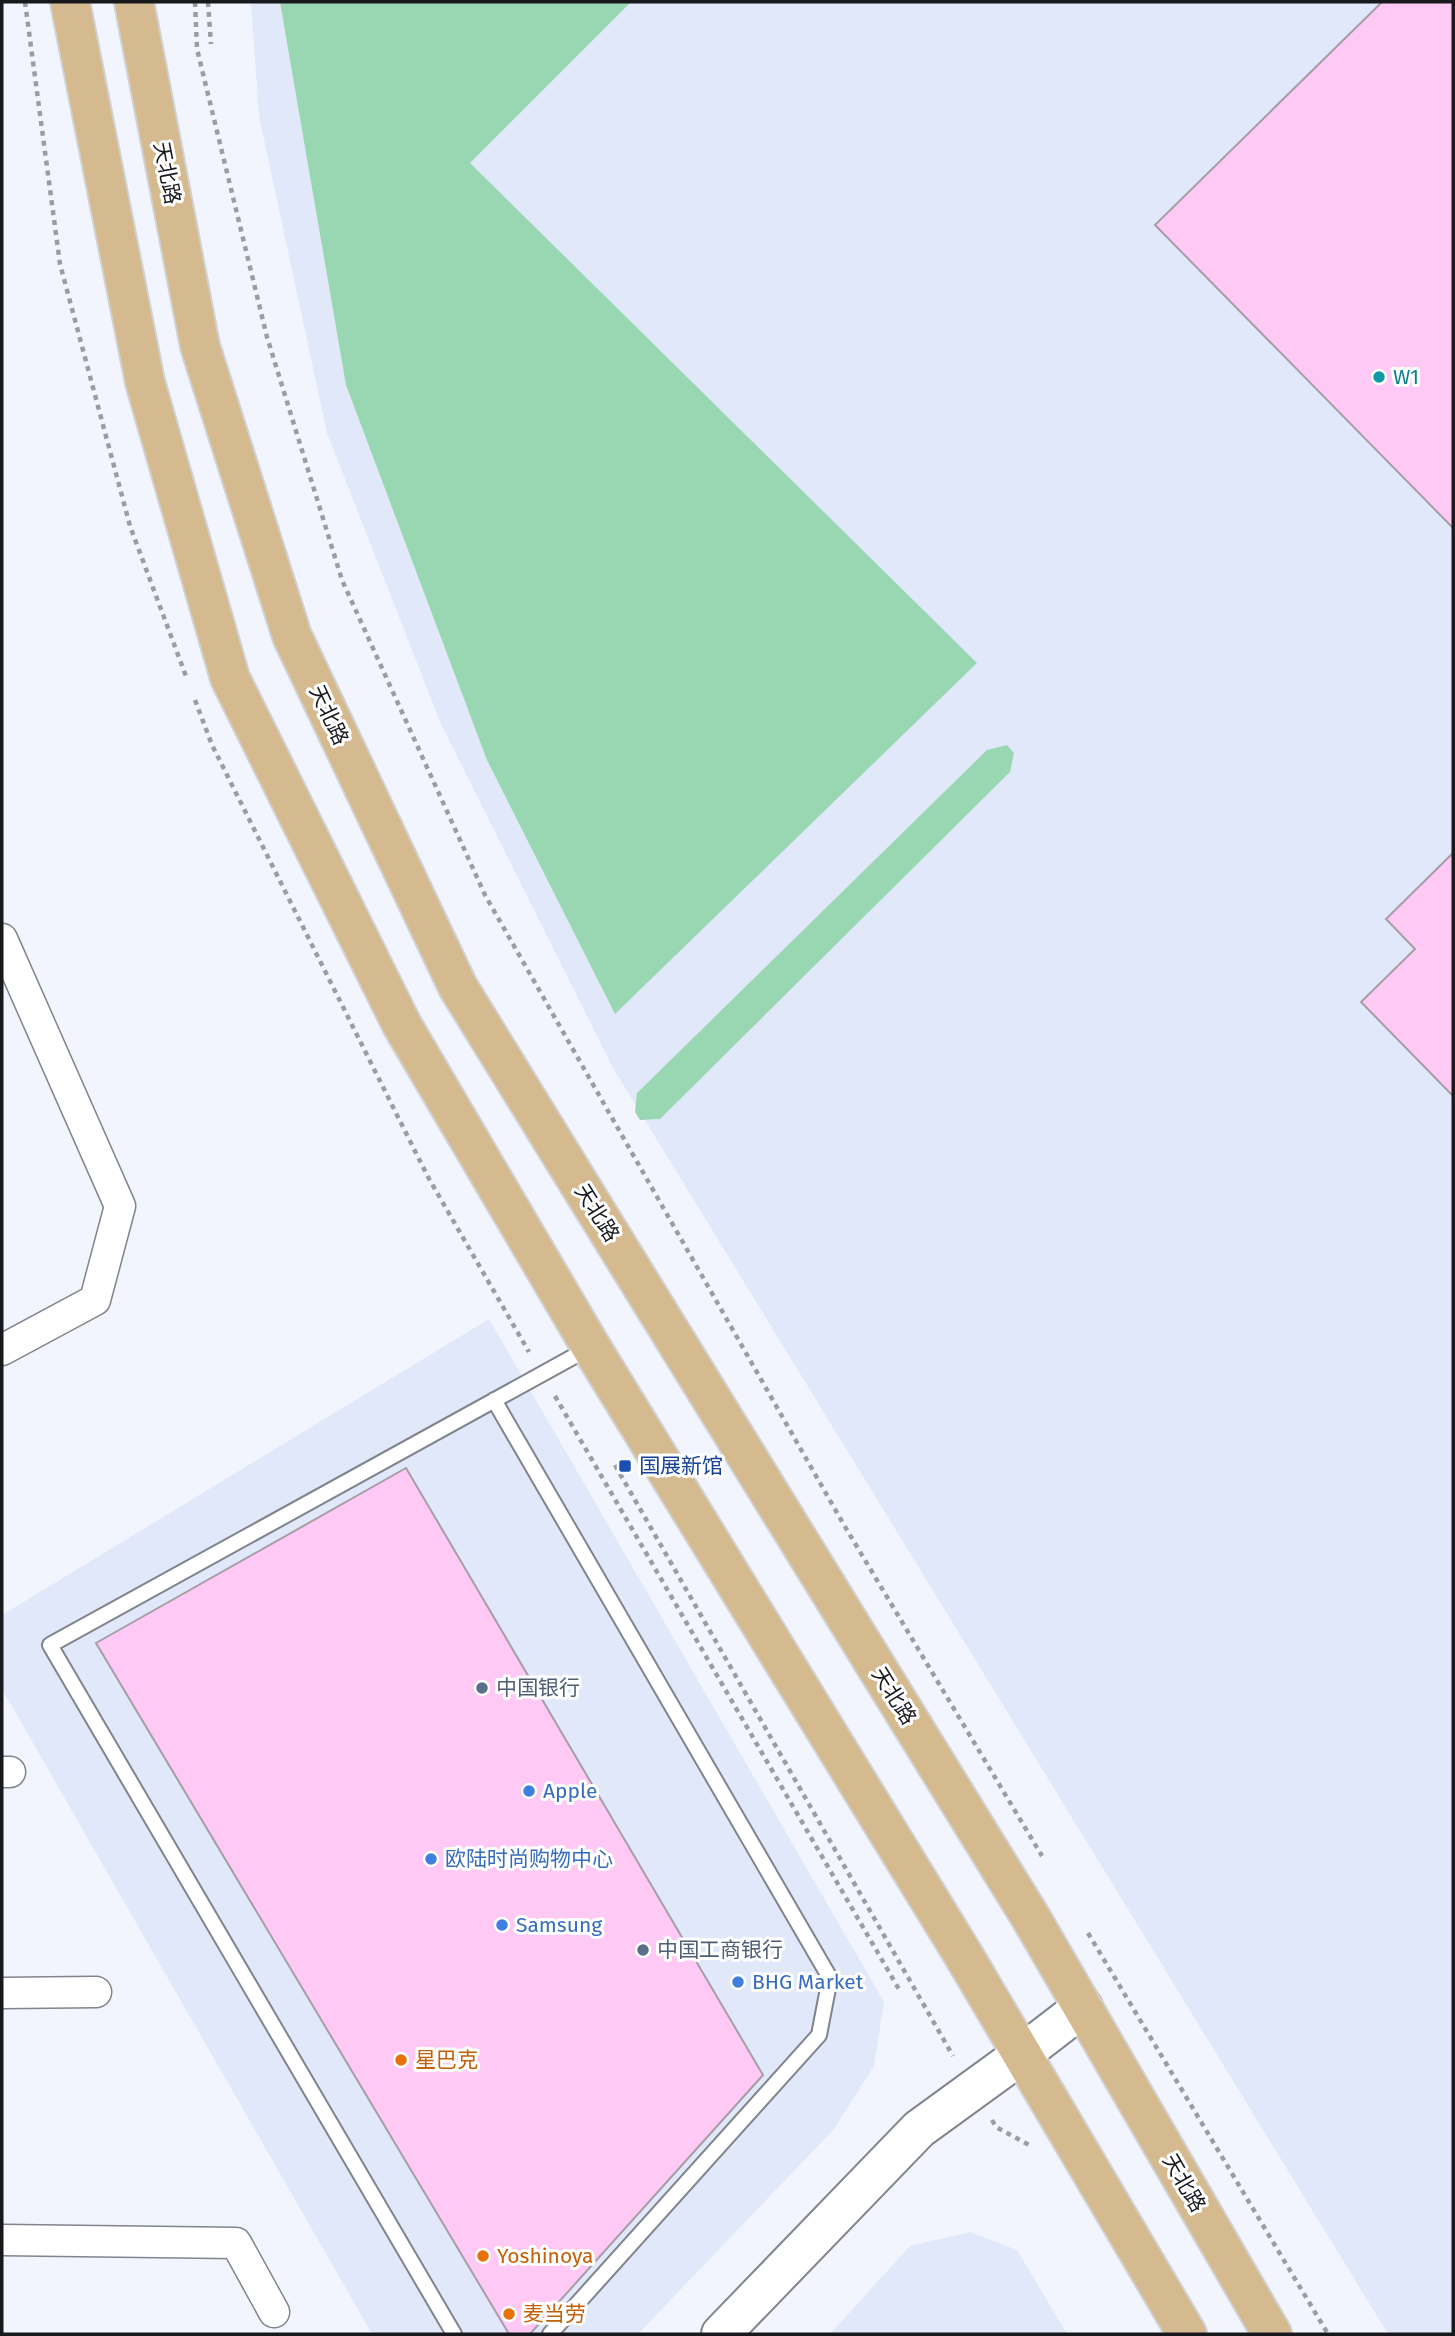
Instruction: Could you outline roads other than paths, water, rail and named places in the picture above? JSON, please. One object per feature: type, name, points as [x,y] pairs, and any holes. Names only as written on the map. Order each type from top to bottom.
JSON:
[{"type":"main road","points":[[70,2],[145,382],[230,678],[401,1025],[591,1347],[1023,2054],[1187,2334]]},
{"type":"main road","name":"天北路","points":[[134,2],[200,346],[292,636],[458,987],[1031,1918],[1272,2334]]},
{"type":"street","points":[[2,939],[120,1206],[95,1300],[2,1350]]},
{"type":"street","points":[[2,1993],[96,1992]]},
{"type":"street","points":[[721,2334],[919,2129],[1083,2007]]},
{"type":"street","points":[[2,2240],[236,2242],[274,2312]]},
{"type":"lane","points":[[454,2334],[50,1645],[591,1347]]},
{"type":"lane","points":[[494,1400],[830,1978],[819,2035],[550,2334]]},
{"type":"place","name":"W1","points":[[1379,377]]},
{"type":"place","name":"国展新馆","points":[[625,1466]]},
{"type":"place","name":"中国银行","points":[[482,1688]]},
{"type":"place","name":"Apple","points":[[529,1791]]},
{"type":"place","name":"欧陆时尚购物中心","points":[[431,1859]]},
{"type":"place","name":"Samsung","points":[[502,1925]]},
{"type":"place","name":"中国工商银行","points":[[643,1950]]},
{"type":"place","name":"BHG Market","points":[[738,1982]]},
{"type":"place","name":"星巴克","points":[[401,2060]]},
{"type":"place","name":"Yoshinoya","points":[[483,2256]]},
{"type":"place","name":"麦当劳","points":[[509,2314]]}]
